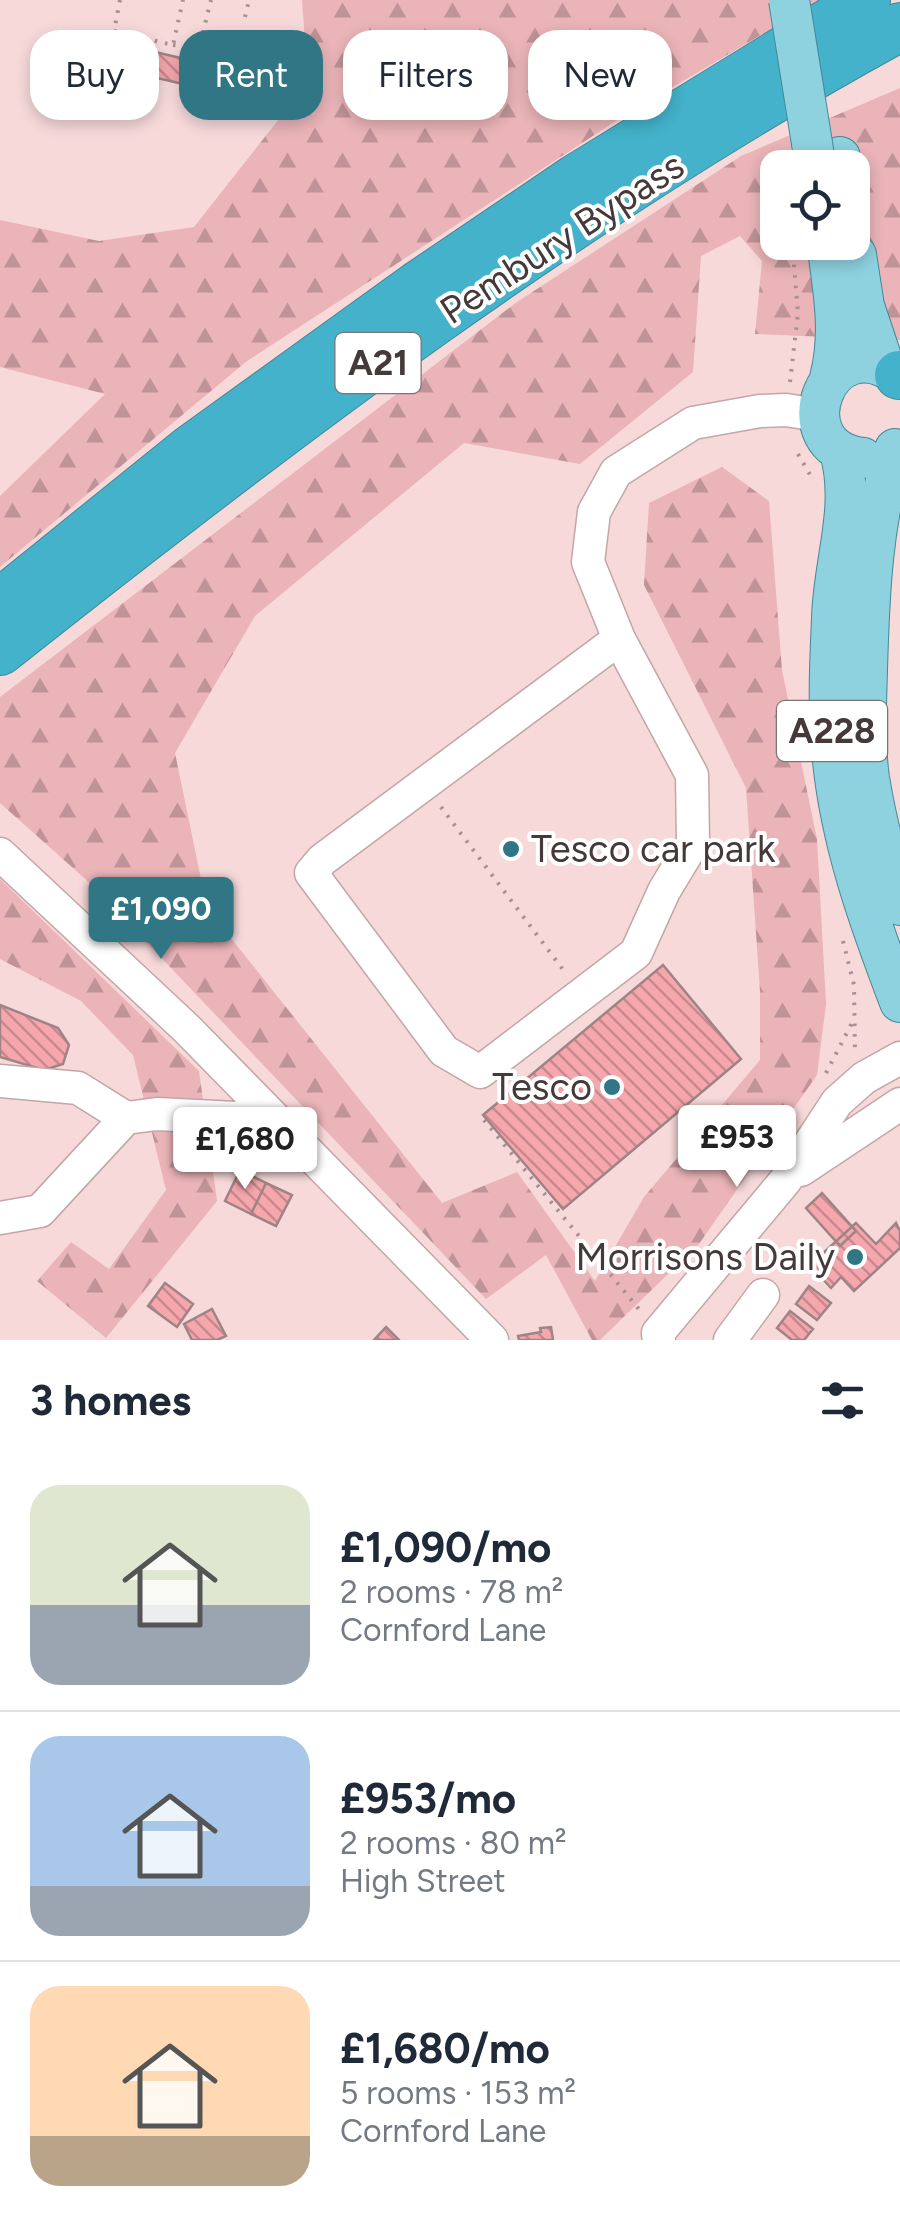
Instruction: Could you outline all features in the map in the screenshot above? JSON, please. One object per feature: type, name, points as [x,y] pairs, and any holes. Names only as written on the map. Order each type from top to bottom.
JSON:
[{"type":"highway","name":"Pembury Bypass","points":[[0,603],[191,449],[417,286],[575,179],[866,0]]},
{"type":"highway","name":"Pembury Bypass","points":[[0,652],[215,480],[416,335],[600,210],[900,28]]},
{"type":"highway","name":"A21","points":[[774,101],[861,69],[900,62]]},
{"type":"main road","points":[[790,0],[825,150]]},
{"type":"main road","points":[[816,0],[827,150]]},
{"type":"main road","points":[[829,260],[837,351],[824,397],[829,442],[840,452],[868,459],[897,447]]},
{"type":"main road","points":[[856,260],[864,306],[896,373]]},
{"type":"main road","points":[[824,397],[841,369],[855,363],[896,373]]},
{"type":"main road","name":"A228","points":[[897,447],[885,480],[876,542],[868,620],[866,727],[878,826],[900,905]]},
{"type":"main road","name":"A228","points":[[840,452],[847,497],[832,613],[832,750],[841,814],[867,916],[900,1002]]},
{"type":"street","points":[[619,639],[322,860],[312,873],[444,1052],[480,1072],[636,953],[664,890],[693,843],[692,775],[619,639],[588,562],[594,512],[616,472],[693,424],[786,410],[824,397]]},
{"type":"street","points":[[0,854],[188,1029],[477,1336]]},
{"type":"street","points":[[658,1336],[785,1182],[838,1102],[864,1078],[900,1058]]},
{"type":"street","points":[[0,1080],[78,1088],[126,1118],[157,1114],[274,1120]]},
{"type":"street","points":[[785,1182],[900,1104]]},
{"type":"street","points":[[0,1218],[40,1211],[126,1118]]},
{"type":"street","points":[[730,1340],[764,1295]]},
{"type":"path","points":[[120,0],[114,31],[199,48],[210,0]]},
{"type":"path","points":[[173,44],[183,0]]},
{"type":"path","points":[[245,17],[249,0]]},
{"type":"path","points":[[440,807],[582,994]]},
{"type":"path","points":[[484,1120],[658,1336]]},
{"type":"green space","points":[[302,0],[820,0],[672,88],[672,30],[528,30],[528,120],[617,120],[247,361],[0,567],[0,496],[105,394],[0,367],[0,220],[99,241],[194,227],[278,120],[323,120],[323,30],[304,30]]},
{"type":"green space","points":[[900,88],[900,340],[755,334],[761,260],[870,260],[870,150],[760,150],[760,259],[740,236],[701,256],[693,372],[580,464],[464,443],[255,616],[175,753],[207,908],[442,1203],[517,1172],[595,1281],[644,1197],[760,1060],[760,991],[746,788],[644,585],[649,503],[722,467],[769,501],[782,670],[817,839],[826,1004],[817,1075],[699,1244],[600,1340],[592,1340],[546,1255],[486,1299],[92,885],[0,803],[0,697],[517,302],[741,156]]},
{"type":"green space","points":[[0,879],[199,1071],[217,1201],[106,1338],[37,1281],[71,1242],[109,1269],[166,1190],[133,1055],[81,1001],[0,959]]},
{"type":"building","points":[[159,53],[179,58],[179,83],[159,78]]},
{"type":"building","name":"Tesco","points":[[663,965],[741,1059],[563,1209],[483,1115]]},
{"type":"building","points":[[0,1005],[58,1028],[69,1045],[63,1064],[44,1070],[0,1057]]},
{"type":"building","points":[[240,1170],[266,1183],[251,1214],[225,1201]]},
{"type":"building","points":[[266,1183],[292,1195],[276,1226],[251,1214]]},
{"type":"building","points":[[822,1193],[856,1231],[840,1246],[806,1208]]},
{"type":"building","name":"Morrisons Daily","points":[[856,1223],[876,1244],[896,1223],[900,1248],[854,1291],[841,1277],[831,1288],[810,1265]]},
{"type":"building","points":[[165,1283],[193,1304],[177,1327],[148,1306]]},
{"type":"building","points":[[809,1286],[831,1303],[817,1320],[796,1304]]},
{"type":"building","points":[[212,1309],[226,1336],[192,1340],[184,1324]]},
{"type":"building","points":[[790,1311],[813,1329],[804,1340],[792,1340],[777,1328]]},
{"type":"building","points":[[386,1327],[399,1340],[374,1340]]},
{"type":"building","points":[[551,1327],[553,1340],[519,1340],[518,1336]]},
{"type":"place","name":"Tesco car park","points":[[511,849]]},
{"type":"place","name":"Tesco","points":[[612,1087]]},
{"type":"place","name":"Morrisons Daily","points":[[855,1257]]}]
